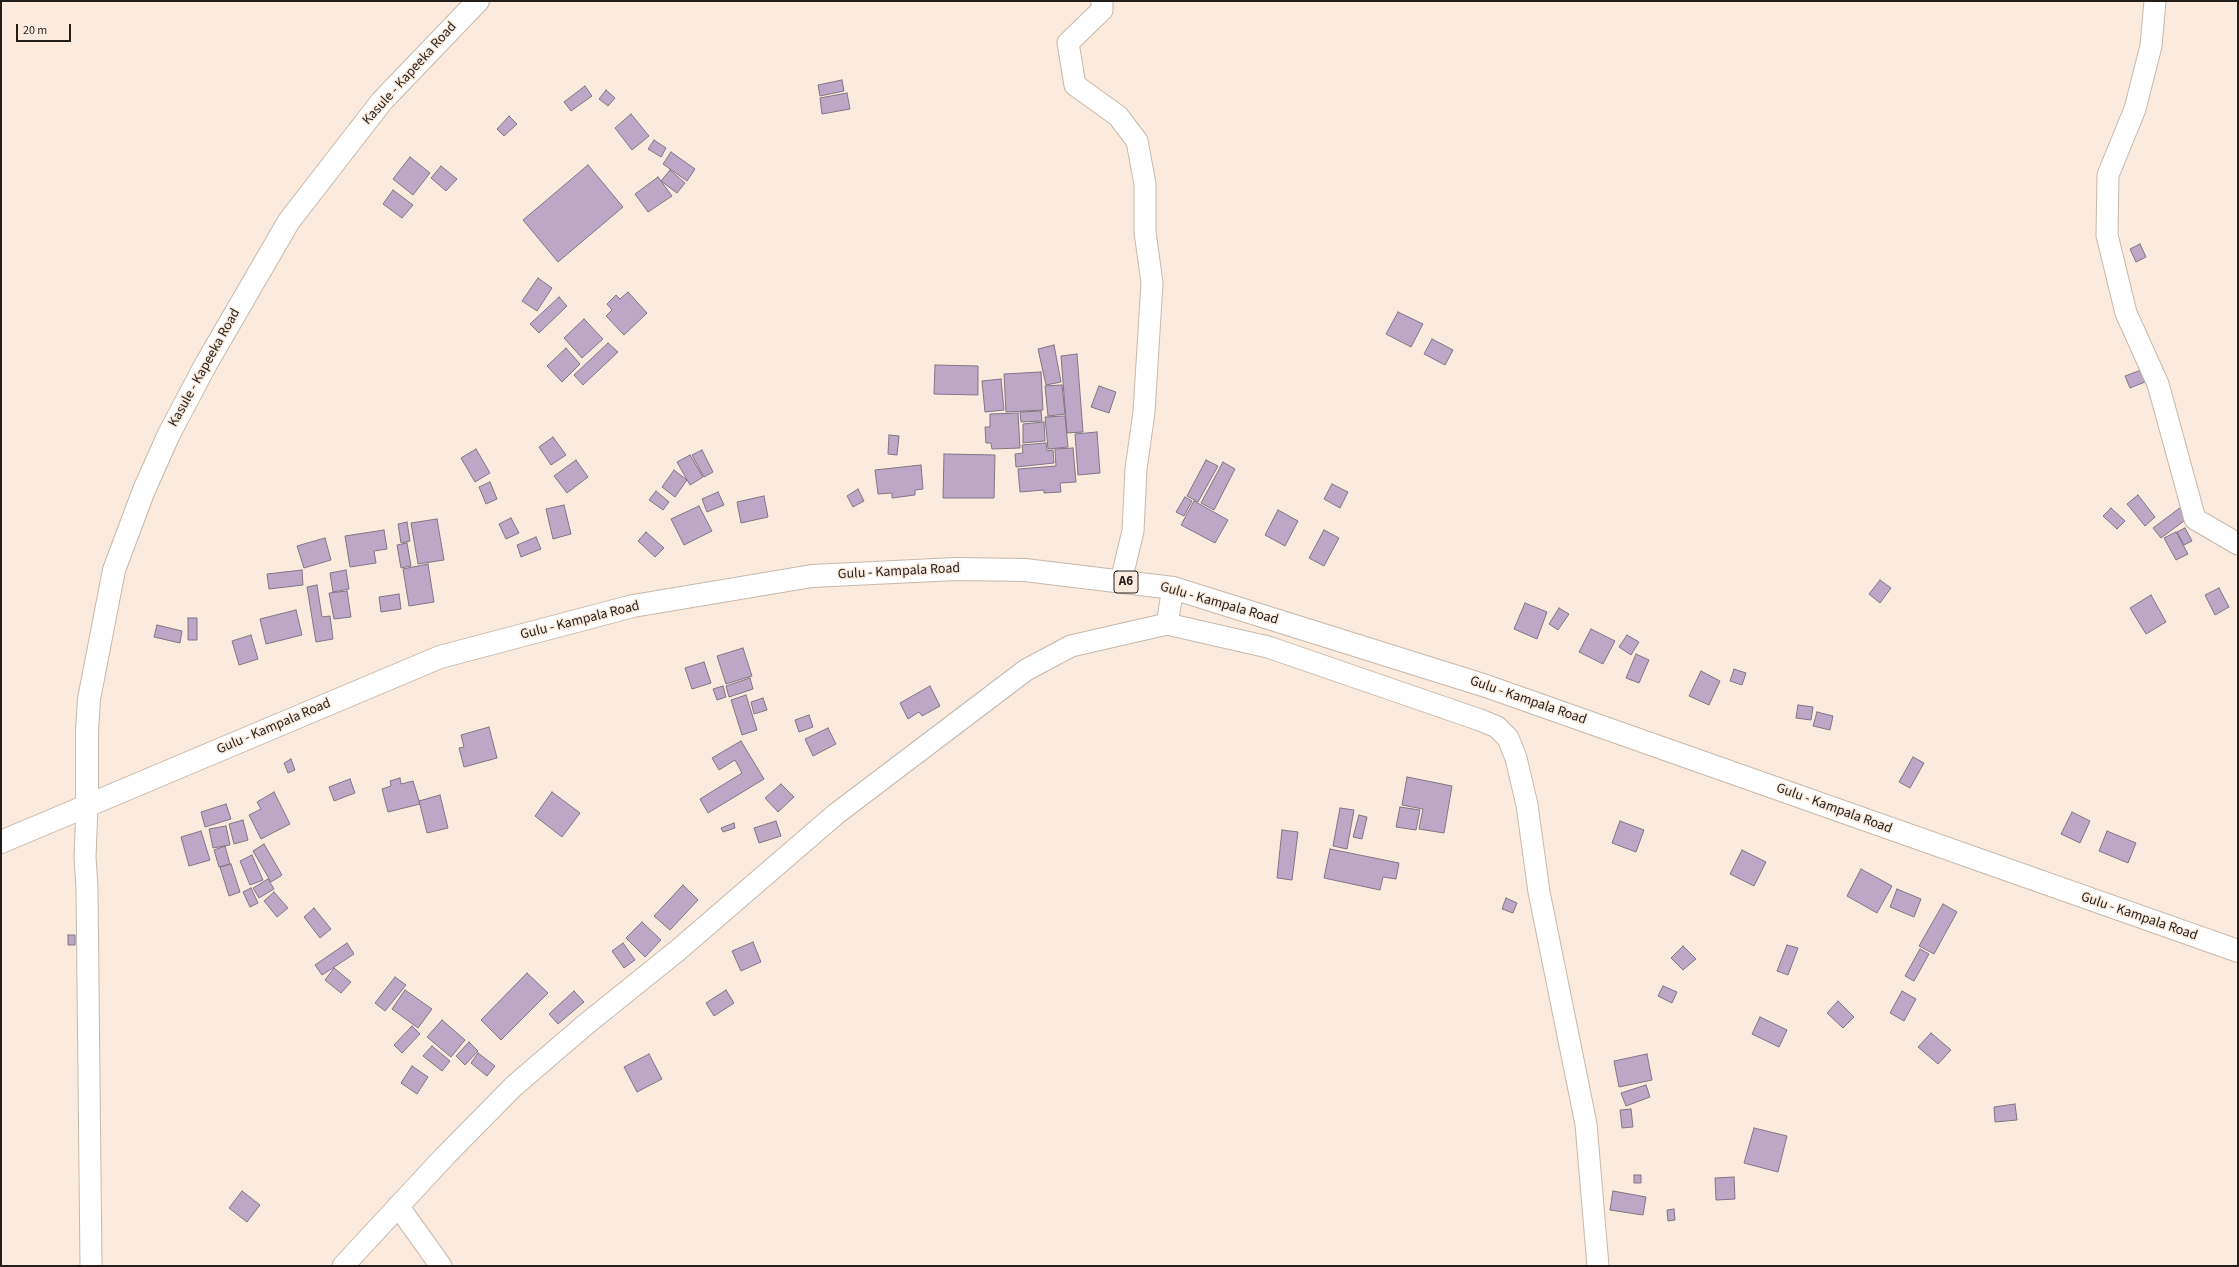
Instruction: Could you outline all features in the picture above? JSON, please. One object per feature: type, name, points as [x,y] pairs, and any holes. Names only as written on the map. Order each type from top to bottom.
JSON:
[{"type":"main road","name":"Kasule - Kapeeka Road","points":[[87,806],[87,731],[89,699],[114,570],[144,490],[169,434],[206,364],[288,221],[382,101],[478,1]]},
{"type":"main road","name":"Gulu - Kampala Road","points":[[1,842],[440,657],[633,606],[812,576],[940,570],[1025,570],[1173,588],[1486,686],[2238,951]]},
{"type":"street","points":[[1102,1],[1102,10],[1068,43],[1075,85],[1118,116],[1137,141],[1145,184],[1145,232],[1152,284],[1144,412],[1136,469],[1132,531],[1121,581]]},
{"type":"street","points":[[2155,1],[2151,46],[2135,109],[2108,175],[2107,235],[2126,313],[2158,384],[2195,518],[2238,544]]},
{"type":"street","points":[[1167,624],[1173,588]]},
{"type":"street","points":[[343,1266],[398,1206],[514,1086],[585,1025],[677,951],[836,814],[1026,670],[1071,646],[1167,624],[1268,646],[1480,720],[1497,728],[1508,738],[1516,758],[1527,805],[1539,892],[1586,1124],[1598,1266]]},
{"type":"street","points":[[87,806],[85,857],[87,889],[91,1266]]},
{"type":"street","points":[[398,1206],[441,1266]]},
{"type":"building","points":[[842,80],[844,91],[820,96],[818,85]]},
{"type":"building","points":[[585,86],[592,96],[571,111],[564,102]]},
{"type":"building","points":[[606,90],[615,98],[608,106],[599,99]]},
{"type":"building","points":[[847,93],[850,109],[822,114],[820,98]]},
{"type":"building","points":[[631,114],[649,136],[632,150],[615,128]]},
{"type":"building","points":[[509,116],[517,124],[504,136],[497,129]]},
{"type":"building","points":[[654,140],[666,148],[661,157],[648,149]]},
{"type":"building","points":[[671,152],[695,169],[687,181],[663,164]]},
{"type":"building","points":[[410,157],[430,173],[413,195],[393,179]]},
{"type":"building","points":[[588,165],[623,207],[558,262],[523,220]]},
{"type":"building","points":[[441,166],[457,179],[446,191],[431,178]]},
{"type":"building","points":[[670,170],[685,183],[677,193],[661,181]]},
{"type":"building","points":[[658,177],[672,196],[648,212],[635,194]]},
{"type":"building","points":[[393,190],[413,205],[402,218],[383,204]]},
{"type":"building","points":[[2140,244],[2146,257],[2136,262],[2130,249]]},
{"type":"building","points":[[538,278],[552,288],[537,311],[522,301]]},
{"type":"building","points":[[628,292],[647,313],[624,335],[606,316],[612,310],[607,304],[616,295],[620,299]]},
{"type":"building","points":[[559,297],[567,306],[539,333],[530,324]]},
{"type":"building","points":[[1398,312],[1423,324],[1411,347],[1386,334]]},
{"type":"building","points":[[584,319],[603,339],[582,358],[564,338]]},
{"type":"building","points":[[1432,339],[1453,350],[1445,365],[1424,354]]},
{"type":"building","points":[[608,343],[618,352],[583,385],[574,375]]},
{"type":"building","points":[[1054,345],[1061,382],[1046,385],[1038,349]]},
{"type":"building","points":[[566,348],[580,364],[562,382],[547,366]]},
{"type":"building","points":[[1077,354],[1083,432],[1067,433],[1061,356]]},
{"type":"building","points":[[935,365],[978,366],[978,395],[934,394]]},
{"type":"building","points":[[2141,370],[2145,382],[2130,388],[2125,376]]},
{"type":"building","points":[[1041,372],[1043,410],[1006,412],[1004,374]]},
{"type":"building","points":[[1001,379],[1004,410],[985,412],[982,381]]},
{"type":"building","points":[[1062,385],[1065,414],[1048,416],[1045,386]]},
{"type":"building","points":[[1099,386],[1116,392],[1109,413],[1091,407]]},
{"type":"building","points":[[1041,411],[1042,421],[1021,422],[1020,412]]},
{"type":"building","points":[[1018,413],[1020,448],[992,449],[991,443],[986,443],[985,427],[990,427],[990,414]]},
{"type":"building","points":[[1065,416],[1068,447],[1048,449],[1045,417]]},
{"type":"building","points":[[1044,422],[1045,441],[1023,443],[1023,424]]},
{"type":"building","points":[[1097,432],[1100,473],[1078,475],[1075,434]]},
{"type":"building","points":[[889,435],[899,436],[897,455],[888,454]]},
{"type":"building","points":[[553,437],[566,455],[551,465],[539,447]]},
{"type":"building","points":[[1046,443],[1047,451],[1053,450],[1054,463],[1016,467],[1015,454],[1023,453],[1022,445]]},
{"type":"building","points":[[1073,448],[1076,482],[1060,483],[1061,492],[1044,493],[1044,490],[1020,492],[1018,469],[1056,466],[1055,449]]},
{"type":"building","points":[[476,449],[490,473],[475,482],[461,458]]},
{"type":"building","points":[[702,450],[713,472],[704,477],[692,455]]},
{"type":"building","points":[[944,454],[995,455],[994,498],[943,498]]},
{"type":"building","points":[[690,455],[703,477],[690,485],[677,462]]},
{"type":"building","points":[[576,460],[588,477],[567,493],[554,476]]},
{"type":"building","points":[[1206,460],[1218,466],[1198,502],[1187,496]]},
{"type":"building","points":[[1223,462],[1235,469],[1214,510],[1201,503]]},
{"type":"building","points":[[921,465],[923,489],[915,490],[915,495],[892,498],[892,493],[878,494],[875,470]]},
{"type":"building","points":[[674,470],[687,480],[675,497],[662,487]]},
{"type":"building","points":[[490,482],[497,499],[486,504],[479,487]]},
{"type":"building","points":[[1332,484],[1348,492],[1340,508],[1324,499]]},
{"type":"building","points":[[858,489],[864,501],[853,507],[847,496]]},
{"type":"building","points":[[656,491],[669,502],[663,510],[649,500]]},
{"type":"building","points":[[718,492],[724,505],[707,512],[702,499]]},
{"type":"building","points":[[2138,495],[2155,517],[2145,526],[2127,504]]},
{"type":"building","points":[[764,496],[768,517],[741,523],[737,502]]},
{"type":"building","points":[[1185,497],[1192,501],[1184,516],[1176,512]]},
{"type":"building","points":[[1194,501],[1228,520],[1215,543],[1181,525]]},
{"type":"building","points":[[564,505],[571,534],[553,539],[546,509]]},
{"type":"building","points":[[699,506],[712,531],[684,545],[671,519]]},
{"type":"building","points":[[2181,507],[2188,518],[2161,538],[2153,528]]},
{"type":"building","points":[[2111,508],[2125,521],[2117,529],[2103,516]]},
{"type":"building","points":[[1278,510],[1298,521],[1285,546],[1265,535]]},
{"type":"building","points":[[511,518],[519,533],[506,539],[499,524]]},
{"type":"building","points":[[437,519],[444,560],[418,564],[411,523]]},
{"type":"building","points":[[407,522],[410,541],[401,543],[398,524]]},
{"type":"building","points":[[2185,528],[2192,541],[2184,545],[2177,532]]},
{"type":"building","points":[[384,530],[387,549],[374,551],[376,563],[350,567],[345,536]]},
{"type":"building","points":[[1324,530],[1339,538],[1324,566],[1309,558]]},
{"type":"building","points":[[646,532],[664,548],[655,557],[638,541]]},
{"type":"building","points":[[2176,532],[2188,554],[2176,560],[2164,538]]},
{"type":"building","points":[[536,537],[541,549],[521,557],[517,545]]},
{"type":"building","points":[[325,538],[331,560],[304,568],[297,546]]},
{"type":"building","points":[[407,543],[411,566],[401,568],[397,545]]},
{"type":"building","points":[[428,564],[434,602],[409,606],[403,569]]},
{"type":"building","points":[[302,570],[303,585],[269,589],[267,574]]},
{"type":"building","points":[[346,570],[349,589],[333,592],[330,573]]},
{"type":"building","points":[[1880,580],[1891,588],[1880,603],[1869,594]]},
{"type":"building","points":[[317,585],[322,617],[330,616],[333,639],[316,642],[307,587]]},
{"type":"building","points":[[2219,588],[2229,607],[2215,615],[2205,595]]},
{"type":"building","points":[[347,591],[351,617],[334,619],[329,593]]},
{"type":"building","points":[[399,594],[401,609],[381,612],[379,597]]},
{"type":"building","points":[[2151,595],[2166,622],[2146,634],[2130,608]]},
{"type":"building","points":[[1525,603],[1547,612],[1537,639],[1514,629]]},
{"type":"building","points":[[1559,608],[1569,614],[1558,630],[1549,624]]},
{"type":"building","points":[[296,610],[302,635],[266,644],[260,619]]},
{"type":"building","points":[[188,618],[197,618],[197,640],[188,640]]},
{"type":"building","points":[[157,625],[182,631],[180,643],[154,637]]},
{"type":"building","points":[[1591,629],[1615,641],[1603,664],[1579,652]]},
{"type":"building","points":[[251,635],[258,659],[239,665],[232,641]]},
{"type":"building","points":[[1627,635],[1639,642],[1631,655],[1619,647]]},
{"type":"building","points":[[743,648],[752,676],[726,684],[717,656]]},
{"type":"building","points":[[1636,654],[1649,660],[1639,683],[1626,678]]},
{"type":"building","points":[[704,662],[711,683],[692,689],[685,668]]},
{"type":"building","points":[[1734,669],[1746,673],[1742,685],[1730,681]]},
{"type":"building","points":[[1701,671],[1720,681],[1709,705],[1689,696]]},
{"type":"building","points":[[750,678],[753,689],[729,697],[726,686]]},
{"type":"building","points":[[723,686],[726,697],[717,700],[713,689]]},
{"type":"building","points":[[930,686],[940,706],[922,716],[919,712],[908,719],[900,703]]},
{"type":"building","points":[[746,695],[757,730],[742,735],[731,700]]},
{"type":"building","points":[[763,698],[767,710],[754,714],[751,702]]},
{"type":"building","points":[[1798,705],[1813,707],[1811,720],[1796,718]]},
{"type":"building","points":[[1817,712],[1833,716],[1830,730],[1813,726]]},
{"type":"building","points":[[809,715],[813,727],[799,732],[795,720]]},
{"type":"building","points":[[489,727],[497,758],[464,767],[459,748],[464,747],[461,735]]},
{"type":"building","points":[[828,728],[836,744],[813,756],[805,739]]},
{"type":"building","points":[[741,741],[764,779],[708,813],[700,799],[742,773],[735,760],[719,770],[712,758]]},
{"type":"building","points":[[1913,757],[1924,763],[1910,788],[1899,782]]},
{"type":"building","points":[[291,759],[295,770],[288,773],[284,763]]},
{"type":"building","points":[[1407,777],[1452,786],[1444,833],[1419,829],[1423,809],[1402,805]]},
{"type":"building","points":[[400,778],[401,784],[413,781],[420,804],[388,812],[382,789],[391,786],[390,781]]},
{"type":"building","points":[[350,779],[355,793],[334,801],[329,787]]},
{"type":"building","points":[[781,784],[794,797],[778,812],[765,798]]},
{"type":"building","points":[[274,792],[290,824],[261,839],[249,815],[261,809],[257,802]]},
{"type":"building","points":[[552,792],[580,813],[562,837],[535,816]]},
{"type":"building","points":[[440,795],[448,828],[427,833],[419,801]]},
{"type":"building","points":[[226,804],[231,819],[205,827],[201,812]]},
{"type":"building","points":[[1400,807],[1420,810],[1416,830],[1396,827]]},
{"type":"building","points":[[1340,808],[1354,810],[1347,849],[1333,846]]},
{"type":"building","points":[[2072,812],[2090,821],[2080,843],[2061,834]]},
{"type":"building","points":[[1359,815],[1367,817],[1362,839],[1353,837]]},
{"type":"building","points":[[243,820],[248,840],[234,844],[229,824]]},
{"type":"building","points":[[776,821],[781,836],[759,843],[754,828]]},
{"type":"building","points":[[1620,821],[1644,830],[1636,852],[1612,843]]},
{"type":"building","points":[[734,823],[735,828],[723,832],[721,828]]},
{"type":"building","points":[[226,826],[230,845],[213,848],[209,829]]},
{"type":"building","points":[[1282,830],[1298,832],[1292,880],[1277,878]]},
{"type":"building","points":[[201,831],[210,860],[189,866],[181,837]]},
{"type":"building","points":[[2107,831],[2136,843],[2128,863],[2099,851]]},
{"type":"building","points":[[264,844],[282,875],[271,882],[253,851]]},
{"type":"building","points":[[225,846],[230,864],[219,867],[214,850]]},
{"type":"building","points":[[1330,849],[1399,863],[1396,879],[1383,877],[1380,890],[1324,878]]},
{"type":"building","points":[[1742,850],[1766,862],[1754,886],[1730,874]]},
{"type":"building","points":[[252,855],[263,880],[250,885],[240,861]]},
{"type":"building","points":[[231,864],[240,892],[229,896],[220,867]]},
{"type":"building","points":[[1861,869],[1892,886],[1877,913],[1847,896]]},
{"type":"building","points":[[268,879],[274,889],[259,898],[253,888]]},
{"type":"building","points":[[683,885],[698,900],[670,930],[654,916]]},
{"type":"building","points":[[251,888],[258,903],[250,907],[243,892]]},
{"type":"building","points":[[1897,889],[1921,899],[1914,917],[1890,907]]},
{"type":"building","points":[[274,892],[288,908],[277,917],[264,901]]},
{"type":"building","points":[[1506,898],[1517,903],[1513,913],[1502,909]]},
{"type":"building","points":[[1943,904],[1957,912],[1934,954],[1919,946]]},
{"type":"building","points":[[314,908],[331,929],[320,938],[304,917]]},
{"type":"building","points":[[642,922],[661,940],[645,957],[626,938]]},
{"type":"building","points":[[68,935],[75,935],[75,945],[68,945]]},
{"type":"building","points":[[753,942],[761,962],[741,971],[732,951]]},
{"type":"building","points":[[347,943],[354,954],[322,975],[315,965]]},
{"type":"building","points":[[623,943],[635,960],[624,968],[612,951]]},
{"type":"building","points":[[1787,945],[1798,948],[1788,975],[1777,971]]},
{"type":"building","points":[[1683,946],[1696,959],[1683,970],[1671,958]]},
{"type":"building","points":[[1920,949],[1929,954],[1914,981],[1905,976]]},
{"type":"building","points":[[334,968],[351,982],[341,993],[325,980]]},
{"type":"building","points":[[527,973],[548,993],[501,1040],[481,1020]]},
{"type":"building","points":[[395,977],[406,985],[385,1011],[375,1003]]},
{"type":"building","points":[[1663,986],[1677,992],[1672,1003],[1658,996]]},
{"type":"building","points":[[405,990],[432,1009],[418,1028],[392,1009]]},
{"type":"building","points":[[726,990],[734,1003],[714,1016],[706,1003]]},
{"type":"building","points":[[574,991],[584,1002],[558,1024],[549,1014]]},
{"type":"building","points":[[1902,991],[1916,999],[1904,1021],[1890,1013]]},
{"type":"building","points":[[1838,1001],[1854,1017],[1843,1028],[1827,1013]]},
{"type":"building","points":[[1760,1017],[1787,1030],[1779,1047],[1752,1034]]},
{"type":"building","points":[[442,1020],[465,1040],[451,1057],[427,1037]]},
{"type":"building","points":[[412,1026],[420,1034],[402,1053],[394,1045]]},
{"type":"building","points":[[1931,1033],[1951,1050],[1938,1064],[1918,1047]]},
{"type":"building","points":[[469,1042],[478,1051],[465,1065],[456,1056]]},
{"type":"building","points":[[432,1046],[450,1061],[442,1071],[423,1056]]},
{"type":"building","points":[[478,1053],[495,1066],[487,1076],[471,1063]]},
{"type":"building","points":[[649,1054],[662,1079],[637,1092],[624,1067]]},
{"type":"building","points":[[1647,1054],[1652,1080],[1619,1087],[1614,1061]]},
{"type":"building","points":[[412,1066],[428,1077],[417,1094],[401,1083]]},
{"type":"building","points":[[1646,1085],[1650,1097],[1626,1106],[1621,1093]]},
{"type":"building","points":[[2015,1104],[2017,1120],[1995,1122],[1994,1107]]},
{"type":"building","points":[[1631,1109],[1633,1127],[1622,1128],[1620,1110]]},
{"type":"building","points":[[1754,1128],[1787,1136],[1778,1172],[1744,1163]]},
{"type":"building","points":[[1634,1175],[1641,1175],[1641,1183],[1634,1183]]},
{"type":"building","points":[[1734,1177],[1735,1199],[1716,1200],[1715,1178]]},
{"type":"building","points":[[242,1191],[260,1205],[247,1222],[229,1208]]},
{"type":"building","points":[[1613,1191],[1646,1197],[1643,1215],[1610,1210]]},
{"type":"building","points":[[1674,1209],[1675,1220],[1668,1221],[1667,1210]]}]
